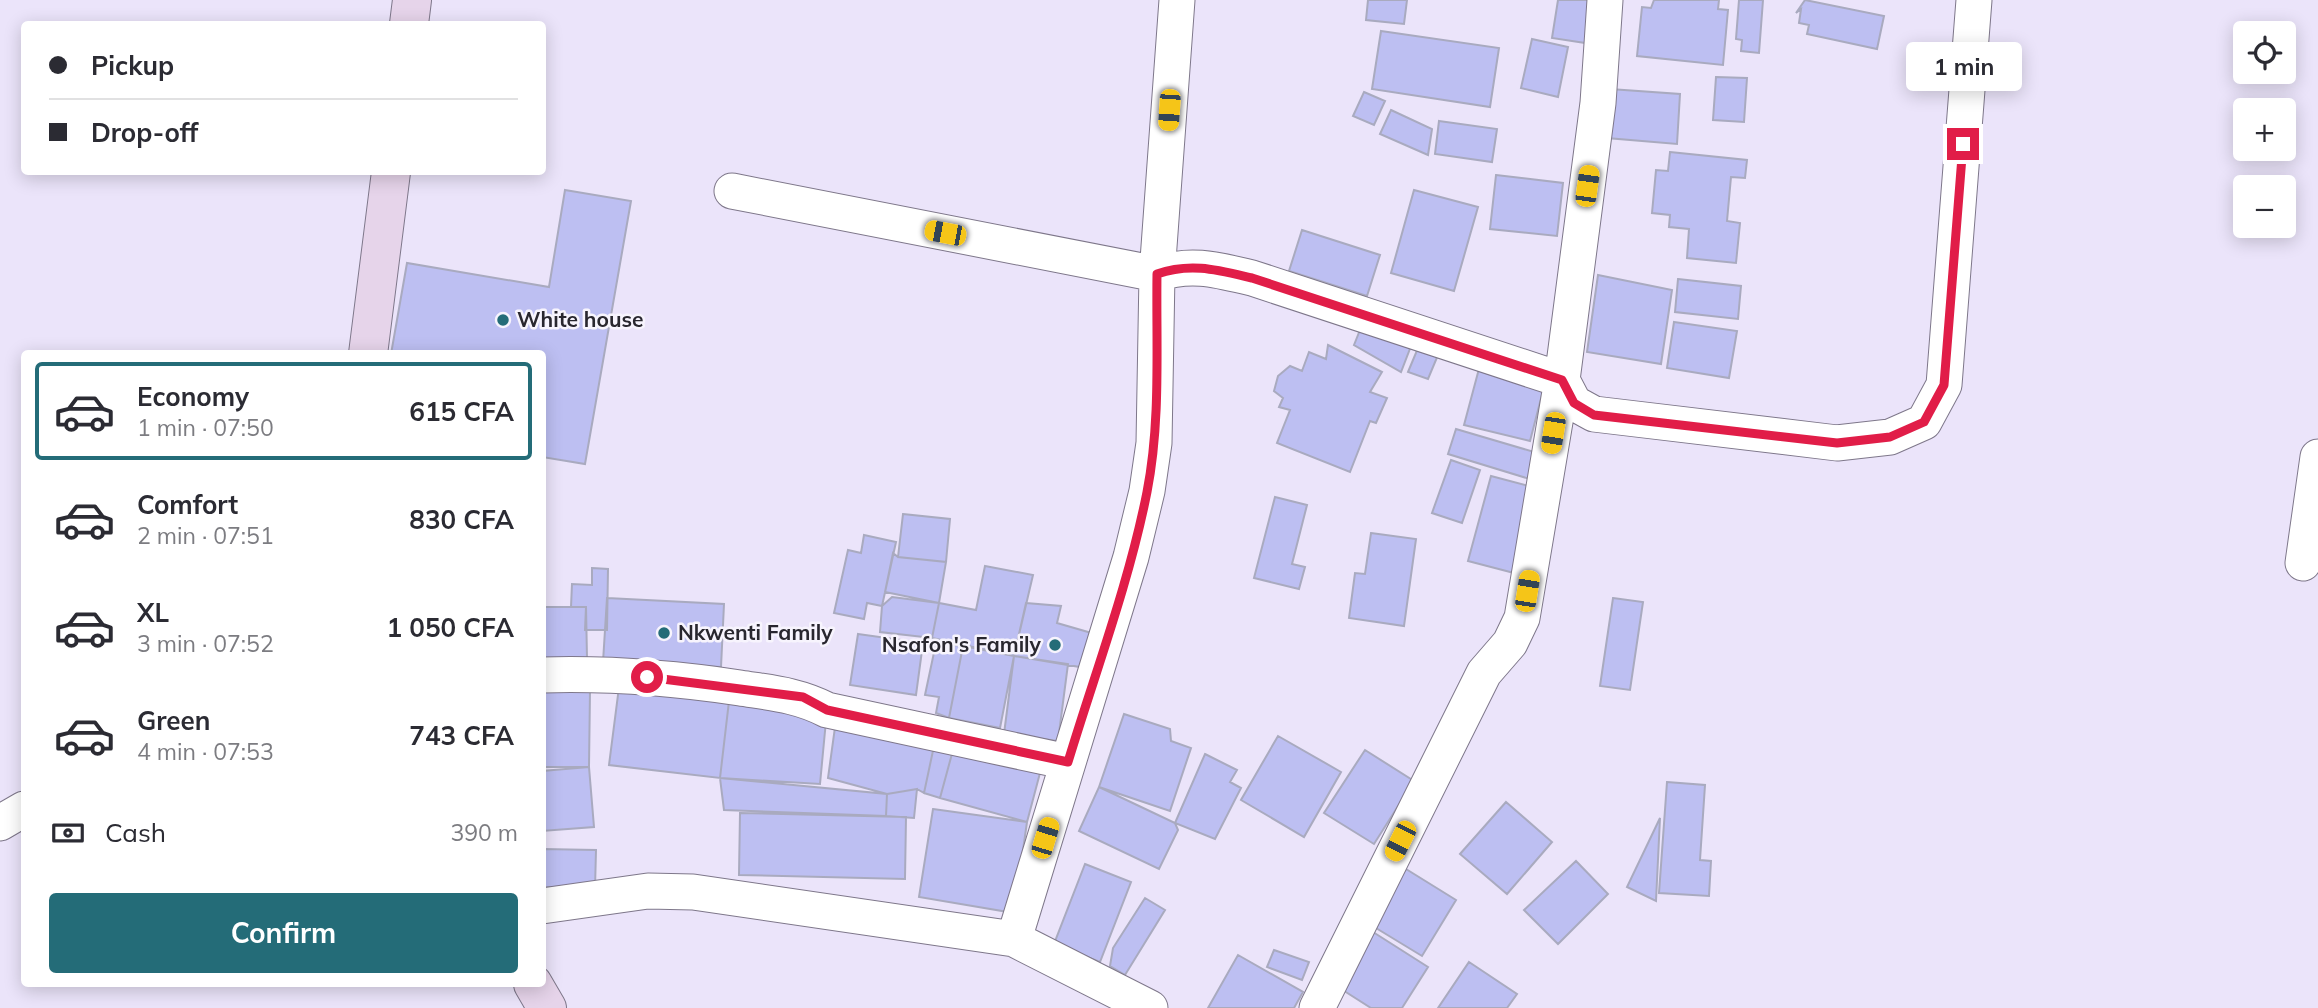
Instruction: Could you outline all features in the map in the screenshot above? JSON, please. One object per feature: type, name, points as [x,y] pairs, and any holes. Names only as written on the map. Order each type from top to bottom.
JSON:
[{"type":"street","points":[[409,21],[412,0]]},
{"type":"street","points":[[1014,939],[1131,556],[1147,491],[1154,443],[1157,274],[1177,0]]},
{"type":"street","points":[[1317,1008],[1484,673],[1510,643],[1522,618],[1562,380],[1598,103],[1605,0]]},
{"type":"street","points":[[732,191],[1157,274],[1173,268],[1205,266],[1252,278],[1562,380],[1574,403],[1594,415],[1837,443],[1890,437],[1924,422],[1944,385],[1974,0]]},
{"type":"street","points":[[369,350],[391,175]]},
{"type":"street","points":[[2303,563],[2318,457]]},
{"type":"street","points":[[546,675],[604,674],[697,681],[803,697],[827,710],[1068,762]]},
{"type":"street","points":[[0,823],[21,811]]},
{"type":"street","points":[[546,905],[648,891],[693,892],[1014,939],[1150,1008]]},
{"type":"street","points":[[535,987],[547,1008]]},
{"type":"building","points":[[1368,0],[1407,0],[1404,24],[1366,20]]},
{"type":"building","points":[[1558,0],[1598,0],[1592,44],[1552,38]]},
{"type":"building","points":[[1654,0],[1719,0],[1718,9],[1728,10],[1723,65],[1637,56],[1642,7],[1651,8]]},
{"type":"building","points":[[1739,0],[1763,0],[1759,53],[1741,51],[1742,40],[1736,39]]},
{"type":"building","points":[[1805,0],[1884,16],[1877,49],[1807,34],[1809,25],[1799,23],[1801,9],[1796,13]]},
{"type":"building","points":[[1381,31],[1499,48],[1490,107],[1372,89]]},
{"type":"building","points":[[1532,39],[1568,47],[1558,97],[1521,88]]},
{"type":"building","points":[[1716,77],[1747,78],[1744,122],[1713,120]]},
{"type":"building","points":[[1610,89],[1680,94],[1677,144],[1607,138]]},
{"type":"building","points":[[1364,92],[1385,101],[1374,125],[1353,116]]},
{"type":"building","points":[[1391,110],[1432,129],[1428,155],[1380,134]]},
{"type":"building","points":[[1439,121],[1497,129],[1492,162],[1435,154]]},
{"type":"building","points":[[1670,152],[1747,160],[1745,178],[1731,177],[1727,221],[1740,223],[1736,263],[1687,258],[1689,229],[1669,227],[1670,215],[1652,213],[1656,170],[1668,171]]},
{"type":"building","points":[[1496,175],[1563,183],[1557,236],[1490,229]]},
{"type":"building","name":"White house","points":[[565,190],[631,201],[585,464],[546,458],[546,350],[392,350],[407,263],[549,287]]},
{"type":"building","points":[[1414,190],[1478,207],[1454,291],[1391,273]]},
{"type":"building","points":[[1302,230],[1380,255],[1367,296],[1289,271]]},
{"type":"building","points":[[1598,275],[1672,290],[1661,364],[1587,352]]},
{"type":"building","points":[[1678,279],[1741,286],[1738,319],[1675,312]]},
{"type":"building","points":[[1674,322],[1737,331],[1729,378],[1667,368]]},
{"type":"building","points":[[1362,325],[1411,346],[1401,372],[1354,345]]},
{"type":"building","points":[[1328,345],[1382,372],[1370,392],[1387,398],[1376,423],[1370,421],[1350,472],[1277,443],[1290,410],[1279,407],[1283,398],[1274,391],[1278,376],[1290,366],[1302,371],[1309,352],[1326,359]]},
{"type":"building","points":[[1418,348],[1438,355],[1428,379],[1408,372]]},
{"type":"building","points":[[1480,365],[1545,383],[1530,441],[1464,425]]},
{"type":"building","points":[[1456,429],[1541,454],[1533,480],[1448,454]]},
{"type":"building","points":[[1451,460],[1480,470],[1462,523],[1432,513]]},
{"type":"building","points":[[1491,476],[1536,488],[1514,573],[1468,561]]},
{"type":"building","points":[[1275,497],[1307,505],[1292,564],[1305,567],[1299,589],[1254,578]]},
{"type":"building","points":[[903,514],[950,519],[946,562],[898,557]]},
{"type":"building","points":[[1371,533],[1416,539],[1404,626],[1349,618],[1355,573],[1365,574]]},
{"type":"building","points":[[864,535],[896,542],[882,606],[867,603],[864,619],[834,613],[848,550],[861,553]]},
{"type":"building","points":[[893,553],[898,557],[946,562],[939,603],[885,592]]},
{"type":"building","points":[[985,566],[1033,575],[1014,656],[932,638],[939,603],[976,610]]},
{"type":"building","points":[[592,568],[608,569],[607,630],[585,630],[586,607],[571,607],[572,584],[592,585]]},
{"type":"building","points":[[892,597],[939,603],[932,638],[880,632],[882,606]]},
{"type":"building","name":"Nkwenti Family","points":[[607,598],[724,604],[721,667],[603,662]]},
{"type":"building","points":[[1613,598],[1643,602],[1630,690],[1600,686]]},
{"type":"building","name":"Nsafon's Family","points":[[1026,603],[1061,606],[1057,623],[1095,634],[1086,668],[1014,656]]},
{"type":"building","points":[[546,607],[586,607],[587,658],[546,658]]},
{"type":"building","points":[[858,634],[923,643],[916,695],[850,685]]},
{"type":"building","points":[[936,643],[963,646],[949,718],[936,713],[939,697],[925,695]]},
{"type":"building","points":[[963,646],[1014,656],[1000,728],[949,718]]},
{"type":"building","points":[[1014,656],[1068,664],[1058,741],[1004,734]]},
{"type":"building","points":[[619,687],[729,701],[720,778],[609,765]]},
{"type":"building","points":[[546,691],[590,691],[589,767],[546,767]]},
{"type":"building","points":[[729,701],[827,710],[820,784],[720,778]]},
{"type":"building","points":[[1124,714],[1170,729],[1171,741],[1191,748],[1170,811],[1099,787]]},
{"type":"building","points":[[836,720],[934,746],[924,793],[917,789],[887,794],[828,778]]},
{"type":"building","points":[[1278,736],[1341,772],[1304,837],[1241,800]]},
{"type":"building","points":[[934,746],[953,750],[940,798],[924,793]]},
{"type":"building","points":[[953,750],[1040,773],[1027,822],[940,798]]},
{"type":"building","points":[[1365,750],[1414,781],[1374,844],[1324,813]]},
{"type":"building","points":[[1205,754],[1237,770],[1230,782],[1241,788],[1215,839],[1175,823]]},
{"type":"building","points":[[589,767],[594,827],[546,831],[546,771]]},
{"type":"building","points":[[720,778],[887,794],[886,816],[724,810]]},
{"type":"building","points":[[1667,782],[1705,785],[1700,860],[1711,861],[1709,896],[1659,893]]},
{"type":"building","points":[[1099,787],[1175,823],[1178,830],[1159,869],[1079,831]]},
{"type":"building","points":[[917,789],[914,818],[886,816],[887,794]]},
{"type":"building","points":[[1506,802],[1552,842],[1507,894],[1460,854]]},
{"type":"building","points":[[933,809],[1027,822],[1014,913],[919,897]]},
{"type":"building","points":[[740,813],[906,817],[905,879],[739,875]]},
{"type":"building","points":[[1660,818],[1656,901],[1627,887]]},
{"type":"building","points":[[546,849],[596,850],[595,889],[546,887]]},
{"type":"building","points":[[1576,861],[1608,894],[1558,944],[1524,910]]},
{"type":"building","points":[[1085,864],[1131,882],[1100,962],[1054,944]]},
{"type":"building","points":[[1406,869],[1456,900],[1422,956],[1371,925]]},
{"type":"building","points":[[1145,898],[1165,910],[1125,975],[1110,966],[1113,948]]},
{"type":"building","points":[[1373,932],[1428,967],[1402,1008],[1371,1008],[1338,987]]},
{"type":"building","points":[[1274,950],[1309,962],[1302,980],[1267,967]]},
{"type":"building","points":[[1238,955],[1303,992],[1294,1008],[1208,1008]]},
{"type":"building","points":[[1469,962],[1517,994],[1507,1008],[1438,1008]]},
{"type":"place","name":"White house","points":[[503,320]]},
{"type":"place","name":"Nkwenti Family","points":[[664,633]]},
{"type":"place","name":"Nsafon's Family","points":[[1055,645]]},
{"type":"route","points":[[647,677],[697,681],[803,697],[827,710],[1068,762],[1131,556],[1147,491],[1154,443],[1157,274],[1173,268],[1205,266],[1252,278],[1562,380],[1574,403],[1594,415],[1837,443],[1890,437],[1924,422],[1944,385],[1963,144]]}]
